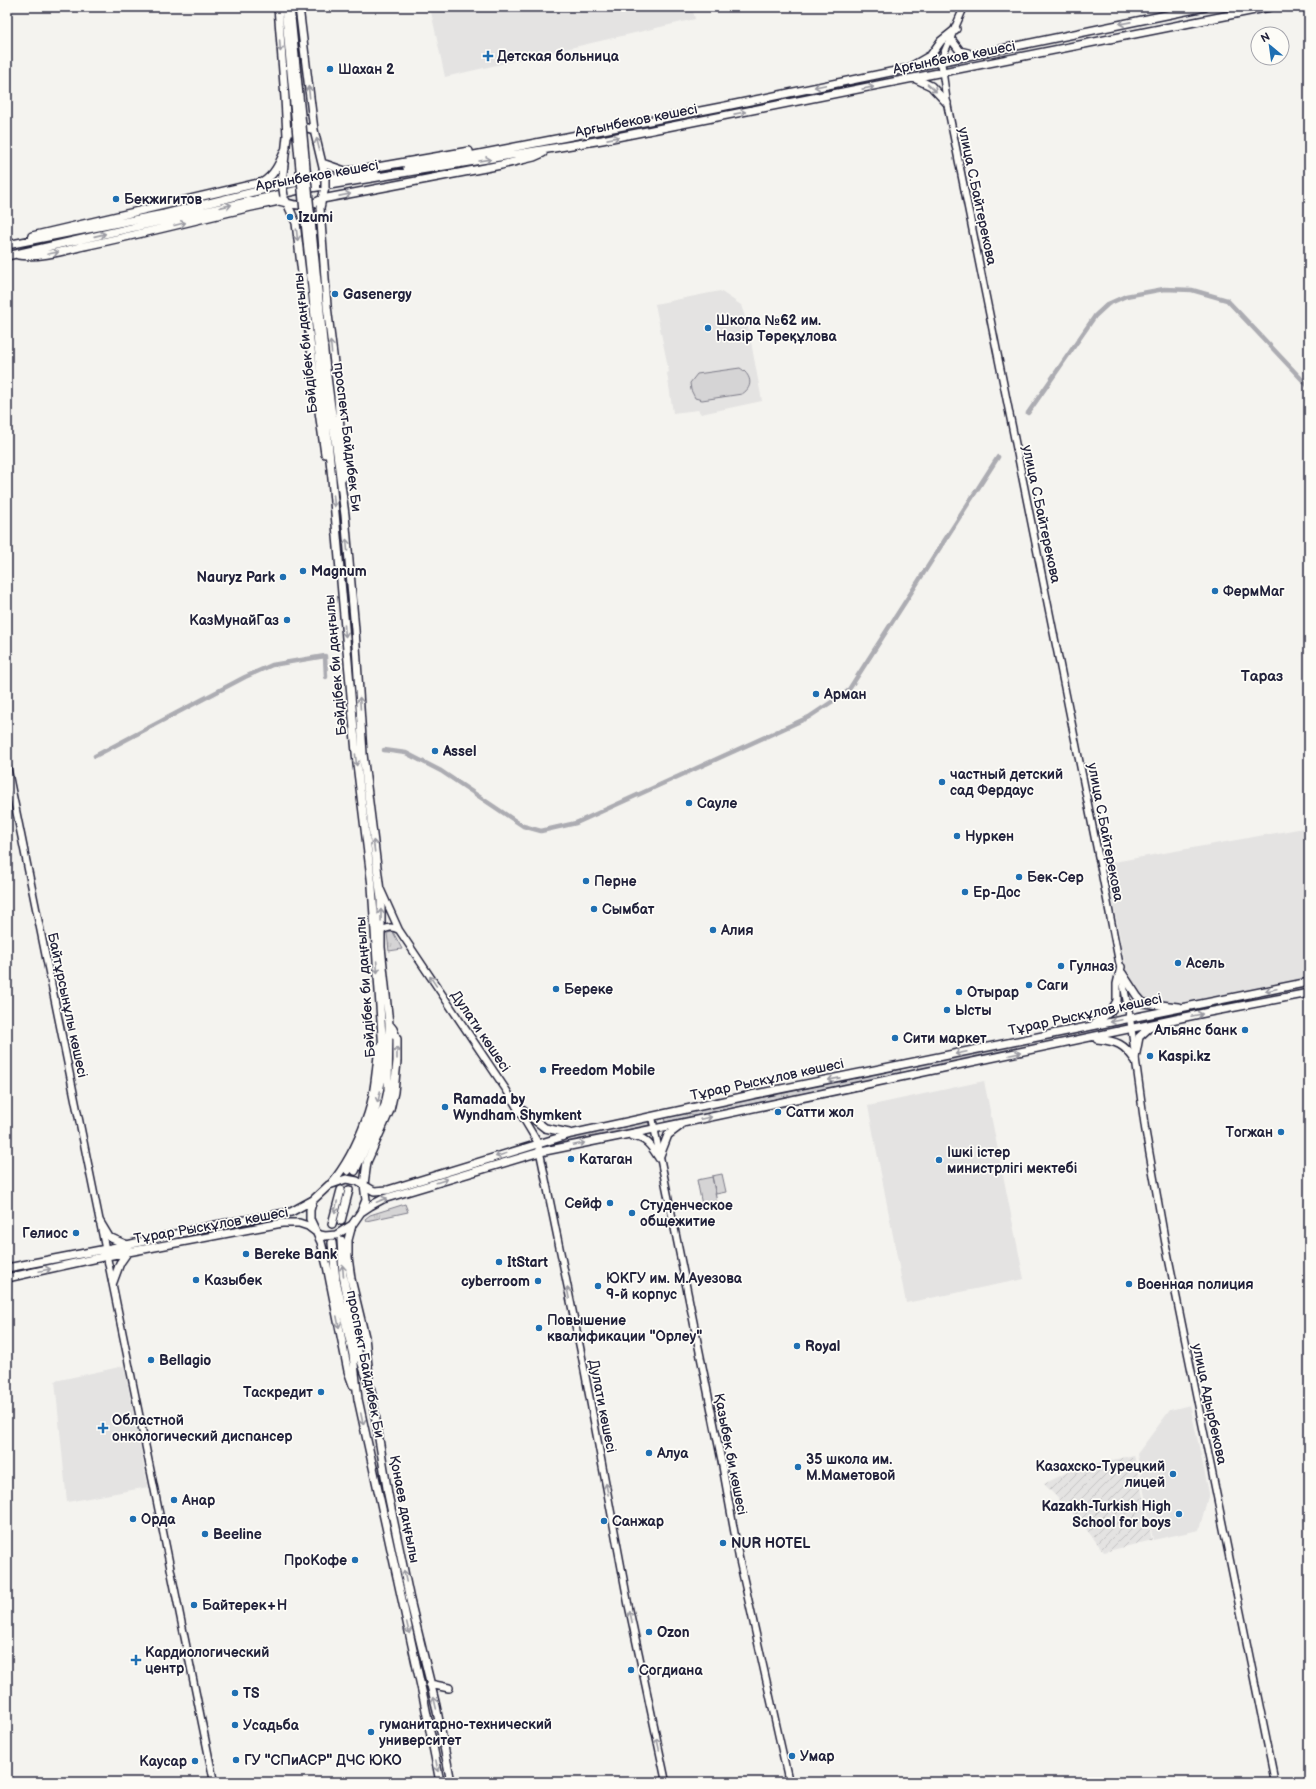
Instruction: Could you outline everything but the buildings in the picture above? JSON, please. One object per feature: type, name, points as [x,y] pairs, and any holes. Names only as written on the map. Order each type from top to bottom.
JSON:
[{"type":"main road","points":[[278,7],[285,98],[286,136],[282,183],[284,196],[296,222],[320,422],[327,467],[332,479]]},
{"type":"main road","points":[[285,7],[299,125]]},
{"type":"main road","points":[[290,7],[299,125]]},
{"type":"main road","points":[[299,7],[314,130],[325,176],[325,188],[320,208],[326,299],[338,396],[344,476],[340,482]]},
{"type":"main road","points":[[941,60],[956,30],[964,7]]},
{"type":"main road","name":"Арғынбеков көшесі","points":[[10,244],[164,214],[282,185],[382,173],[722,107],[941,60],[1204,7]]},
{"type":"main road","name":"Арғынбеков көшесі","points":[[11,255],[299,190],[553,149],[914,79],[1270,7]]},
{"type":"main road","points":[[911,67],[918,61],[931,55],[941,41],[956,30]]},
{"type":"main road","points":[[951,39],[960,51],[972,54]]},
{"type":"main road","name":"улица С.Байтерекова","points":[[941,60],[947,103],[1132,1029]]},
{"type":"main road","points":[[914,79],[931,86],[947,103]]},
{"type":"main road","name":"проспект Байдибек Би","points":[[299,125],[307,211],[340,482],[355,630],[363,754],[379,885]]},
{"type":"main road","points":[[286,136],[290,131],[300,126],[314,130]]},
{"type":"main road","points":[[322,163],[345,171],[360,170],[512,144],[550,140]]},
{"type":"main road","points":[[10,244],[36,235],[263,182],[270,178],[274,173],[286,148]]},
{"type":"main road","points":[[11,255],[44,255],[279,201],[297,206],[313,205],[322,199],[501,165],[534,157],[553,149]]},
{"type":"main road","name":"Бәйдібек би даңғылы","points":[[307,211],[332,479],[356,764],[372,886],[384,1066],[376,1107],[368,1130],[348,1172]]},
{"type":"main road","name":"Байтұрсынұлы көшесі","points":[[7,766],[107,1256]]},
{"type":"main road","name":"Бәйдібек би даңғылы","points":[[356,1171],[385,1105],[388,1090],[389,1024],[381,931],[381,899],[379,885]]},
{"type":"main road","name":"Дулати көшесі","points":[[379,885],[399,930],[517,1106],[538,1143],[628,1603],[666,1782]]},
{"type":"main road","points":[[381,931],[388,927],[393,927],[399,930]]},
{"type":"main road","points":[[1121,970],[1143,1003],[1180,1008]]},
{"type":"main road","points":[[1092,1026],[1111,1011],[1117,1001],[1117,984],[1121,970]]},
{"type":"main road","name":"Тұрар Рыскұлов көшесі","points":[[7,1278],[107,1256],[127,1249],[247,1220],[291,1212],[313,1200],[329,1185],[346,1179],[364,1184],[374,1191],[388,1190],[571,1134],[756,1094],[1309,982]]},
{"type":"main road","points":[[540,1152],[910,1076],[1153,1024],[1309,993]]},
{"type":"main road","points":[[361,1212],[366,1200],[364,1184],[367,1162],[390,1110],[394,1092],[397,1061],[397,1039],[389,1024]]},
{"type":"main road","points":[[1135,1059],[1139,1037],[1153,1024]]},
{"type":"main road","points":[[329,1185],[342,1169],[366,1120],[375,1079],[381,1029]]},
{"type":"main road","name":"улица Адырбекова","points":[[1132,1029],[1145,1128],[1165,1241],[1275,1782]]},
{"type":"main road","points":[[1091,1038],[1112,1041],[1123,1045],[1135,1059]]},
{"type":"main road","points":[[908,1064],[910,1076]]},
{"type":"main road","points":[[517,1106],[545,1128],[571,1134]]},
{"type":"main road","name":"Қазыбек би көшесі","points":[[652,1117],[659,1158],[721,1458],[739,1558],[789,1782]]},
{"type":"main road","points":[[659,1158],[665,1138],[670,1131],[693,1121]]},
{"type":"main road","points":[[620,1136],[636,1136],[644,1139],[659,1158]]},
{"type":"main road","name":"Тұрар Рыскұлов көшесі","points":[[127,1249],[282,1223],[299,1223],[325,1236],[336,1235],[352,1225],[361,1212],[383,1199],[540,1152]]},
{"type":"main road","points":[[332,1224],[340,1190]]},
{"type":"main road","points":[[341,1221],[349,1190]]},
{"type":"main road","points":[[313,1200],[310,1215],[321,1242],[348,1371],[358,1399]]},
{"type":"main road","points":[[100,1222],[109,1237],[127,1249]]},
{"type":"main road","points":[[352,1225],[348,1240],[348,1257],[351,1279],[364,1337],[371,1390]]},
{"type":"main road","name":"Қонаев даңғылы","points":[[340,1240],[343,1275],[358,1352],[371,1390],[388,1494],[451,1782]]},
{"type":"main road","name":"проспект Байдибек Би","points":[[332,1243],[336,1280],[353,1355],[358,1399],[424,1700],[440,1782]]},
{"type":"main road","points":[[7,1268],[106,1249],[127,1249]]},
{"type":"main road","points":[[113,1282],[127,1249]]},
{"type":"main road","points":[[107,1256],[214,1782]]},
{"type":"main road","points":[[430,1684],[449,1688]]},
{"type":"shaded area","name":"Детская больница","points":[[430,7],[692,7],[695,19],[445,77]]},
{"type":"shaded area","points":[[720,291],[741,305],[748,326],[762,401],[701,414],[698,410],[673,413],[667,373],[669,372],[655,304]]},
{"type":"shaded area","points":[[1309,827],[1309,978],[1176,1005],[1148,1006],[1131,993],[1106,867],[1114,862]]},
{"type":"shaded area","name":"Ішкі істер министрлігі мектебі","points":[[984,1081],[1024,1279],[906,1303],[868,1106]]},
{"type":"shaded area","points":[[124,1366],[148,1487],[67,1502],[55,1381]]},
{"type":"shaded area","name":"Казахско-Турецкий лицей","points":[[1190,1405],[1209,1493],[1199,1530],[1153,1540],[1137,1454],[1170,1410]]},
{"type":"shaded area","points":[[1134,1455],[1152,1540],[1104,1552],[1079,1520],[1044,1484],[1074,1469]]},
{"type":"green space","points":[[740,368],[746,373],[750,380],[749,387],[742,394],[702,400],[695,398],[691,390],[690,383],[697,374]]},
{"type":"green space","points":[[393,932],[402,949],[389,951],[387,933]]},
{"type":"green space","points":[[1309,985],[1309,989],[1149,1022],[1148,1018]]},
{"type":"green space","points":[[1125,1023],[1126,1027],[919,1070],[918,1065]]},
{"type":"green space","points":[[900,1069],[901,1073],[665,1122],[664,1117]]},
{"type":"green space","points":[[648,1121],[649,1125],[551,1145],[550,1141]]},
{"type":"green space","points":[[722,1174],[726,1192],[716,1194],[712,1176]]},
{"type":"green space","points":[[712,1177],[717,1202],[702,1205],[697,1180]]},
{"type":"green space","points":[[405,1204],[408,1212],[366,1221],[365,1219],[370,1215]]},
{"type":"waterway","points":[[1028,413],[1095,316],[1108,304],[1126,296],[1164,289],[1192,290],[1227,300],[1309,387]]},
{"type":"waterway","points":[[384,750],[406,753],[441,771],[523,826],[541,831],[576,823],[809,717],[848,691],[998,457]]},
{"type":"waterway","points":[[95,756],[245,677],[272,665],[325,656],[326,677]]},
{"type":"tunnel","points":[[341,1190],[348,1171]]},
{"type":"tunnel","points":[[349,1190],[355,1171]]},
{"type":"place","name":"Детская больница","points":[[488,56]]},
{"type":"place","name":"Шахан 2","points":[[330,69]]},
{"type":"place","name":"Бекжигитов","points":[[116,199]]},
{"type":"place","name":"Izumi","points":[[290,217]]},
{"type":"place","name":"Gasenergy","points":[[335,294]]},
{"type":"place","name":"Школа №62 им. Назір Төреқұлова","points":[[708,328]]},
{"type":"place","name":"Magnum","points":[[303,571]]},
{"type":"place","name":"Nauryz Park","points":[[283,577]]},
{"type":"place","name":"ФермМаг","points":[[1215,591]]},
{"type":"place","name":"КазМунайГаз","points":[[287,620]]},
{"type":"place","name":"Арман","points":[[816,694]]},
{"type":"place","name":"Assel","points":[[435,751]]},
{"type":"place","name":"частный детский сад Фердаус","points":[[942,782]]},
{"type":"place","name":"Сауле","points":[[689,803]]},
{"type":"place","name":"Нуркен","points":[[957,836]]},
{"type":"place","name":"Бек-Сер","points":[[1019,877]]},
{"type":"place","name":"Перне","points":[[586,881]]},
{"type":"place","name":"Ер-Дос","points":[[965,892]]},
{"type":"place","name":"Сымбат","points":[[594,909]]},
{"type":"place","name":"Алия","points":[[713,930]]},
{"type":"place","name":"Асель","points":[[1178,963]]},
{"type":"place","name":"Гулназ","points":[[1061,966]]},
{"type":"place","name":"Саги","points":[[1029,985]]},
{"type":"place","name":"Береке","points":[[556,989]]},
{"type":"place","name":"Отырар","points":[[959,992]]},
{"type":"place","name":"Ысты","points":[[947,1010]]},
{"type":"place","name":"Альянс банк","points":[[1245,1030]]},
{"type":"place","name":"Сити маркет","points":[[895,1038]]},
{"type":"place","name":"Kaspi.kz","points":[[1150,1056]]},
{"type":"place","name":"Freedom Mobile","points":[[543,1070]]},
{"type":"place","name":"Ramada by Wyndham Shymkent","points":[[445,1107]]},
{"type":"place","name":"Сатти жол","points":[[778,1112]]},
{"type":"place","name":"Тогжан","points":[[1281,1132]]},
{"type":"place","name":"Катаган","points":[[571,1159]]},
{"type":"place","name":"Ішкі істер министрлігі мектебі","points":[[939,1160]]},
{"type":"place","name":"Сейф","points":[[610,1203]]},
{"type":"place","name":"Студенческое общежитие","points":[[632,1213]]},
{"type":"place","name":"Гелиос","points":[[76,1233]]},
{"type":"place","name":"Bereke Bank","points":[[246,1254]]},
{"type":"place","name":"ItStart","points":[[499,1262]]},
{"type":"place","name":"Казыбек","points":[[196,1280]]},
{"type":"place","name":"cyberroom","points":[[538,1281]]},
{"type":"place","name":"Военная полиция","points":[[1129,1284]]},
{"type":"place","name":"ЮКГУ им. М.Ауезова 9-й корпус","points":[[598,1286]]},
{"type":"place","name":"Повышение квалификации \"Орлеу\"","points":[[539,1328]]},
{"type":"place","name":"Royal","points":[[797,1346]]},
{"type":"place","name":"Bellagio","points":[[151,1360]]},
{"type":"place","name":"Таскредит","points":[[321,1392]]},
{"type":"place","name":"Областной онкологический диспансер","points":[[103,1428]]},
{"type":"place","name":"Алуа","points":[[649,1453]]},
{"type":"place","name":"35 школа им. М.Маметовой","points":[[798,1467]]},
{"type":"place","name":"Казахско-Турецкий лицей","points":[[1173,1474]]},
{"type":"place","name":"Анар","points":[[174,1500]]},
{"type":"place","name":"Kazakh-Turkish High School for boys","points":[[1179,1514]]},
{"type":"place","name":"Орда","points":[[133,1519]]},
{"type":"place","name":"Санжар","points":[[604,1521]]},
{"type":"place","name":"Beeline","points":[[205,1534]]},
{"type":"place","name":"NUR HOTEL","points":[[723,1543]]},
{"type":"place","name":"ПроКофе","points":[[355,1560]]},
{"type":"place","name":"Байтерек+Н","points":[[194,1605]]},
{"type":"place","name":"Ozon","points":[[649,1632]]},
{"type":"place","name":"Кардиологический центр","points":[[136,1660]]},
{"type":"place","name":"Согдиана","points":[[631,1670]]},
{"type":"place","name":"TS","points":[[235,1693]]},
{"type":"place","name":"Усадьба","points":[[235,1725]]},
{"type":"place","name":"гуманитарно-технический университет","points":[[371,1732]]},
{"type":"place","name":"Умар","points":[[792,1756]]},
{"type":"place","name":"ГУ \"СПиАСР\" ДЧС ЮКО","points":[[236,1760]]},
{"type":"place","name":"Каусар","points":[[195,1761]]},
{"type":"district","name":"Тараз","points":[[1262,676]]}]
